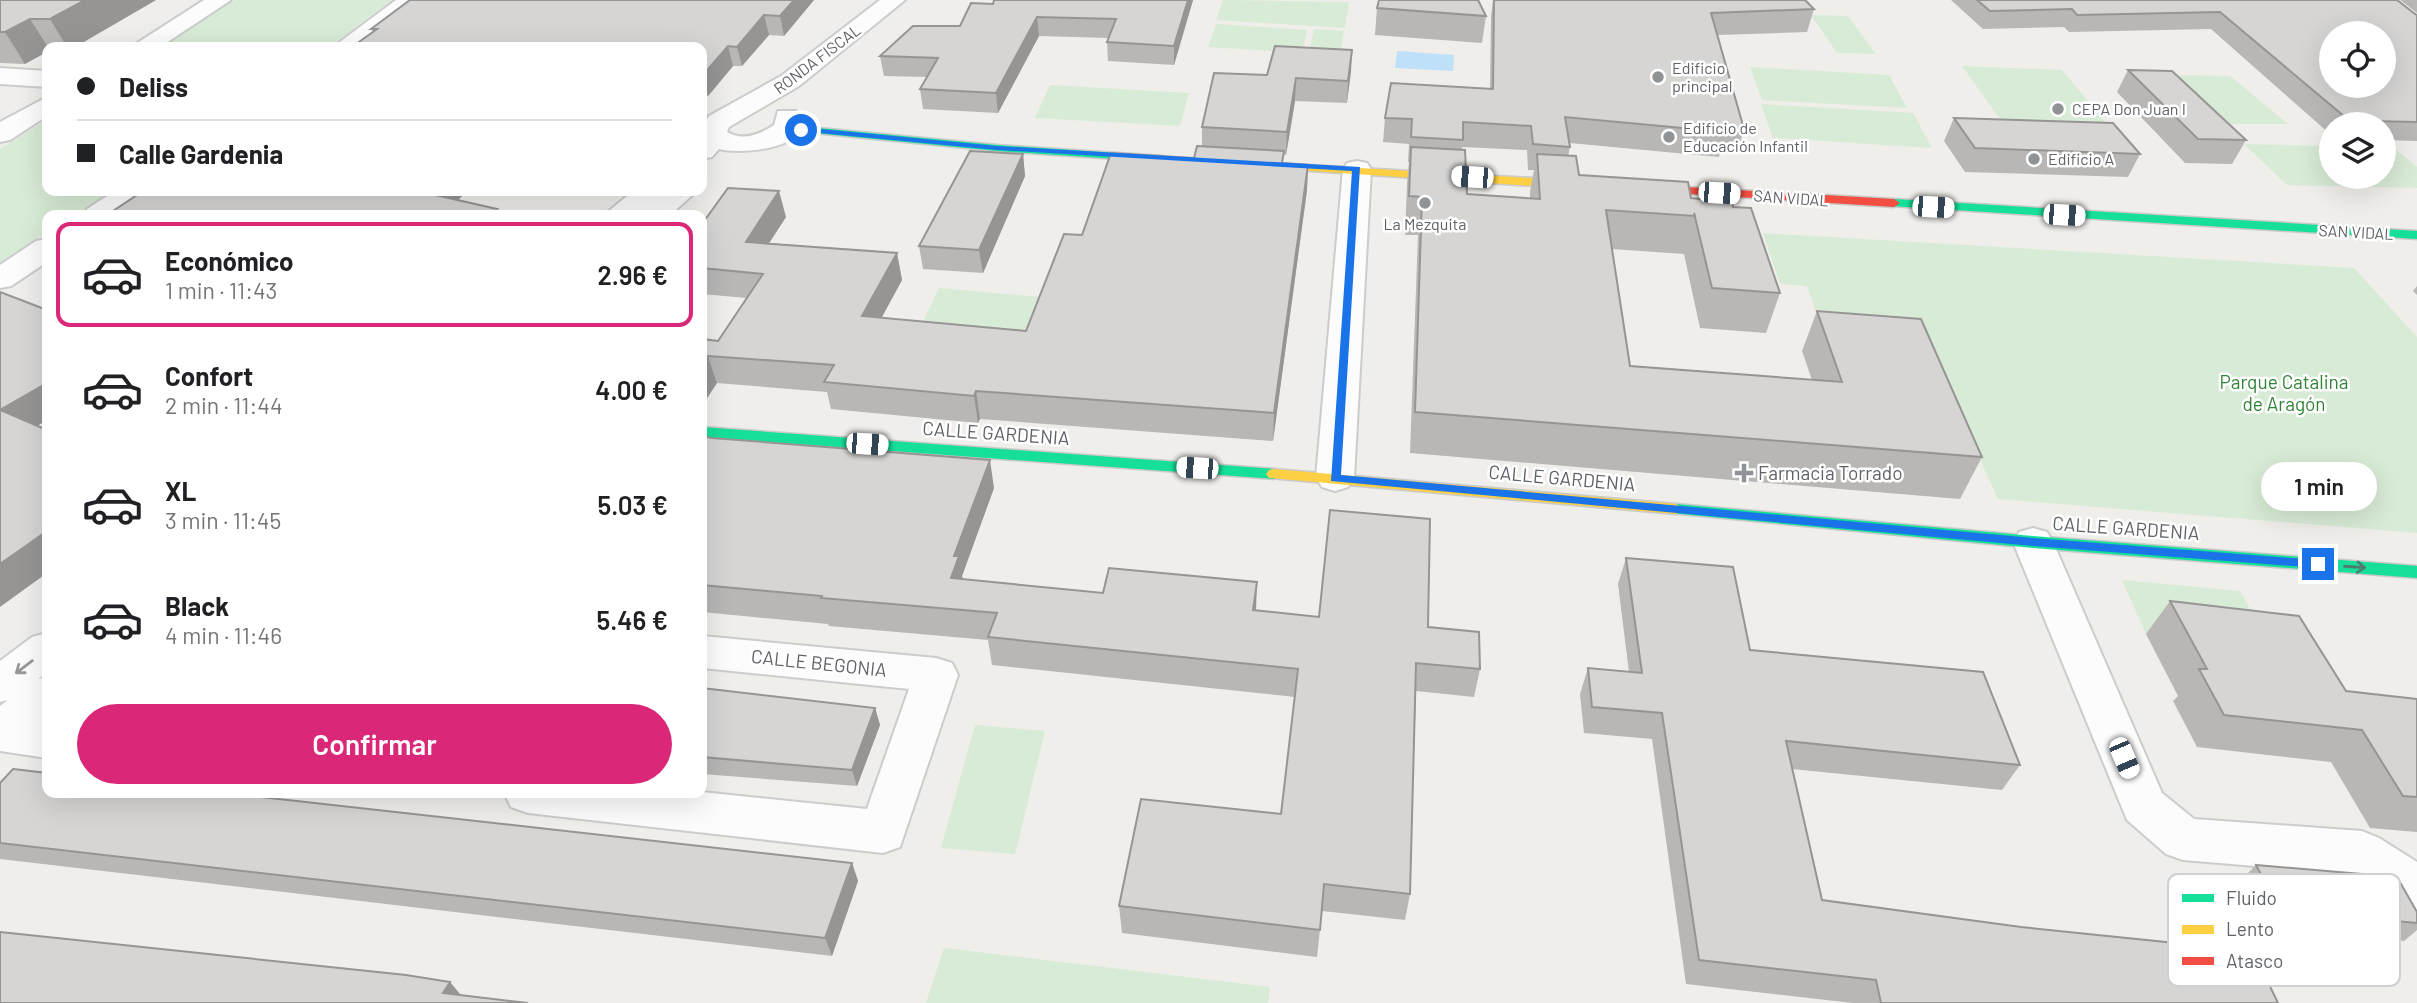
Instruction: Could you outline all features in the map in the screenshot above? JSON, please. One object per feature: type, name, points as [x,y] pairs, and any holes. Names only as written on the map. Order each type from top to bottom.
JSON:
[{"type":"street","points":[[151,42],[220,0]]},
{"type":"street","points":[[352,42],[411,0]]},
{"type":"street","points":[[883,0],[894,0]]},
{"type":"street","name":"RONDA FISCAL","points":[[715,129],[790,81],[894,0]]},
{"type":"street","name":"RONDA FISCAL","points":[[707,172],[747,144],[771,139],[816,87],[919,4]]},
{"type":"street","points":[[0,76],[42,79]]},
{"type":"street","points":[[0,134],[42,108]]},
{"type":"street","name":"RONDA FISCAL","points":[[715,129],[760,109],[787,123]]},
{"type":"street","points":[[787,123],[997,148],[1180,160]]},
{"type":"street","points":[[715,129],[730,144],[747,144]]},
{"type":"street","name":"SAN VIDAL","points":[[1234,163],[2417,235]]},
{"type":"street","points":[[1335,478],[1357,169]]},
{"type":"street","points":[[105,210],[126,196]]},
{"type":"street","points":[[626,210],[644,196]]},
{"type":"street","points":[[658,210],[676,196]]},
{"type":"street","points":[[8,274],[42,251]]},
{"type":"street","points":[[8,274],[42,281]]},
{"type":"street","name":"CALLE GARDENIA","points":[[707,432],[1335,478],[2033,542],[2417,572]]},
{"type":"street","points":[[2033,542],[2144,806],[2183,839],[2362,853],[2395,874]]},
{"type":"street","points":[[0,685],[42,653]]},
{"type":"street","name":"CALLE BEGONIA","points":[[574,798],[883,832],[936,676],[707,653]]},
{"type":"street","points":[[0,732],[42,698]]},
{"type":"street","points":[[0,732],[42,738]]},
{"type":"street","points":[[2400,878],[2417,898]]},
{"type":"green space","points":[[235,0],[392,0],[336,42],[164,42]]},
{"type":"green space","points":[[1223,0],[1349,2],[1345,28],[1216,20]]},
{"type":"green space","points":[[1811,15],[1848,16],[1876,54],[1837,53]]},
{"type":"green space","points":[[1216,24],[1307,30],[1302,53],[1208,47]]},
{"type":"green space","points":[[1314,29],[1344,31],[1340,56],[1309,54]]},
{"type":"green space","points":[[1962,66],[2062,70],[2124,144],[2015,140]]},
{"type":"green space","points":[[1750,67],[1889,75],[1907,108],[1762,100]]},
{"type":"green space","points":[[2173,75],[2230,76],[2288,124],[2228,124]]},
{"type":"green space","points":[[1050,85],[1189,93],[1180,126],[1035,118]]},
{"type":"green space","points":[[1761,104],[1913,113],[1932,148],[1773,138]]},
{"type":"green space","points":[[42,123],[42,196],[104,196],[82,210],[42,210],[42,235],[0,263],[0,149]]},
{"type":"green space","points":[[2244,144],[2319,146],[2319,186],[2287,185]]},
{"type":"green space","points":[[2396,150],[2417,167],[2417,188],[2396,188]]},
{"type":"green space","name":"Parque Catalina de Aragón","points":[[1763,233],[2354,268],[2417,337],[2417,533],[1998,499],[1927,344],[1824,335],[1807,286],[1780,284]]},
{"type":"green space","points":[[939,288],[1041,297],[1021,348],[914,341]]},
{"type":"green space","points":[[2122,580],[2240,591],[2272,649],[2146,634]]},
{"type":"green space","points":[[975,725],[1045,731],[1015,854],[941,848]]},
{"type":"green space","points":[[944,948],[1270,987],[1268,1003],[926,1003]]},
{"type":"water","points":[[1397,51],[1454,55],[1453,71],[1395,68]]},
{"type":"building","points":[[0,0],[85,0],[50,19],[30,19],[0,32]]},
{"type":"building","points":[[410,0],[794,0],[780,16],[764,15],[737,47],[728,46],[707,70],[707,42],[359,42],[377,29],[371,29]]},
{"type":"building","points":[[994,0],[1188,0],[1174,46],[1107,42],[1116,19],[1037,17],[996,93],[920,89],[938,58],[880,56],[913,26],[960,26],[971,3],[993,4]]},
{"type":"building","points":[[1379,0],[1478,0],[1486,16],[1377,8]]},
{"type":"building","points":[[1494,0],[1805,0],[1814,9],[1711,13],[1744,129],[1724,128],[1726,132],[1565,117],[1570,147],[1533,144],[1531,126],[1463,122],[1463,140],[1411,137],[1412,119],[1385,118],[1391,83],[1493,89]]},
{"type":"building","points":[[1977,0],[2397,0],[2417,15],[2417,122],[2396,122],[2396,112],[2339,112],[2322,98],[2396,98],[2396,21],[2319,21],[2319,95],[2220,12],[2077,15],[2072,9],[1990,11]]},
{"type":"building","points":[[1275,46],[1352,50],[1348,81],[1296,78],[1287,132],[1202,127],[1214,73],[1267,75]]},
{"type":"building","points":[[2128,70],[2172,71],[2246,140],[2198,139]]},
{"type":"building","points":[[1954,118],[2113,123],[2140,154],[1975,148]]},
{"type":"building","points":[[1197,146],[1284,151],[1282,163],[1308,165],[1274,413],[976,391],[974,396],[824,382],[834,365],[707,358],[707,340],[718,341],[763,274],[707,268],[707,217],[728,188],[779,191],[746,242],[897,253],[862,316],[1026,331],[1064,234],[1082,235],[1111,153],[1194,158]]},
{"type":"building","points":[[1411,147],[1465,150],[1467,194],[1540,199],[1537,154],[1576,156],[1579,175],[1688,182],[1691,198],[1732,202],[1733,207],[1751,208],[1780,293],[1712,288],[1695,216],[1606,210],[1630,366],[1842,382],[1817,311],[1921,319],[1982,457],[1415,412],[1422,197],[1409,196]]},
{"type":"building","points":[[970,151],[1023,154],[979,250],[919,246]]},
{"type":"building","points":[[136,196],[440,196],[497,209],[495,210],[114,210]]},
{"type":"building","points":[[0,292],[42,308],[42,386],[0,410]]},
{"type":"building","points":[[0,410],[42,428],[42,535],[0,564]]},
{"type":"building","points":[[707,437],[990,460],[954,556],[959,556],[951,578],[1103,593],[1109,568],[1257,582],[1253,610],[1319,617],[1330,510],[1430,519],[1428,627],[1479,632],[1480,669],[1416,663],[1410,894],[1324,884],[1320,930],[1119,906],[1141,799],[1281,814],[1298,669],[988,637],[997,613],[821,598],[822,596],[707,585]]},
{"type":"building","points":[[1626,558],[1733,567],[1750,650],[1983,672],[2020,765],[1786,741],[1822,900],[2021,927],[2168,942],[2168,986],[2270,986],[2278,1003],[1881,1003],[1876,980],[1699,960],[1662,713],[1592,707],[1588,668],[1642,673]]},
{"type":"building","points":[[2170,601],[2299,616],[2346,691],[2417,699],[2417,797],[2403,796],[2362,730],[2224,715],[2199,669],[2207,669]]},
{"type":"building","points":[[707,689],[875,708],[852,770],[707,757]]},
{"type":"building","points":[[13,769],[42,772],[42,798],[270,798],[852,863],[825,938],[0,843],[0,783]]},
{"type":"building","points":[[2256,865],[2362,874],[2261,874]]},
{"type":"building","points":[[2400,882],[2417,912],[2417,923],[2400,921]]},
{"type":"building","points":[[0,932],[406,975],[450,982],[443,993],[528,1003],[0,1003]]},
{"type":"traffic: fast","points":[[787,128],[997,148],[1162,159]]},
{"type":"traffic: fast","points":[[1894,203],[2417,235]]},
{"type":"traffic: fast","points":[[707,432],[1274,474]]},
{"type":"traffic: fast","points":[[1676,509],[2033,542],[2417,572]]},
{"type":"traffic: slow","points":[[1257,165],[1565,184]]},
{"type":"traffic: slow","points":[[1274,474],[1676,509]]},
{"type":"traffic: jam","points":[[1565,184],[1894,203]]},
{"type":"place","name":"Edificio principal","points":[[1658,77]]},
{"type":"place","name":"CEPA Don Juan I","points":[[2058,109]]},
{"type":"place","name":"Edificio de Educación Infantil","points":[[1669,137]]},
{"type":"place","name":"Edificio A","points":[[2034,159]]},
{"type":"place","name":"La Mezquita","points":[[1425,203]]},
{"type":"place","name":"Farmacia Torrado","points":[[1744,473]]},
{"type":"route","points":[[801,130],[997,148],[1303,168],[1357,169],[1335,478],[2033,542],[2318,564]]}]
